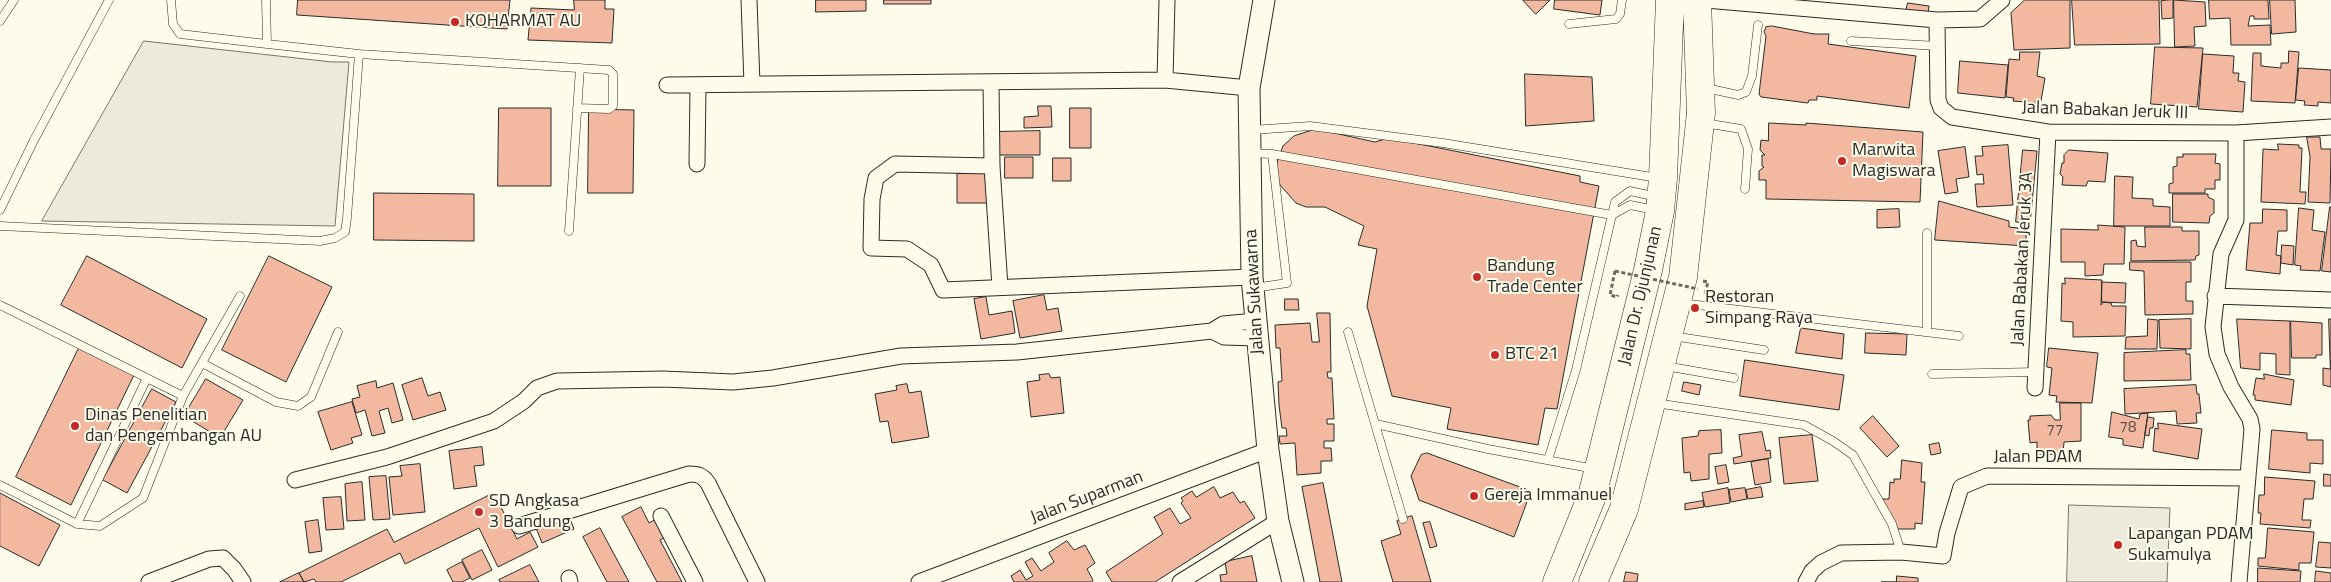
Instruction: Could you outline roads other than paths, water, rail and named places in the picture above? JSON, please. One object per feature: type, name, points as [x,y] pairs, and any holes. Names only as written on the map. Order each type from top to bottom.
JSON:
[{"type":"highway","name":"Jalan Dr. Djunjunan","points":[[1557,582],[1592,496],[1648,270],[1661,196],[1670,0]]},
{"type":"highway","name":"Jalan Dr. Djunjunan","points":[[1592,582],[1624,509],[1668,335],[1687,296],[1683,277],[1700,123],[1697,0]]},
{"type":"street","points":[[749,0],[752,84]]},
{"type":"street","points":[[1165,80],[1167,0]]},
{"type":"street","name":"Jalan Sukawarna","points":[[1264,0],[1249,88],[1252,282],[1268,450],[1278,521],[1293,582]]},
{"type":"street","points":[[1706,0],[1937,20],[1980,19],[2002,0]]},
{"type":"street","name":"Jalan Babakan Jeruk III","points":[[1937,20],[1938,100],[1946,113],[1952,117],[2048,132],[2236,133],[2331,127]]},
{"type":"street","points":[[667,85],[1165,80],[1249,88]]},
{"type":"street","points":[[991,82],[992,166],[1000,287]]},
{"type":"street","points":[[696,164],[698,85]]},
{"type":"street","name":"Jalan Babakan Jeruk 3A","points":[[2035,388],[2048,132]]},
{"type":"street","points":[[2236,133],[2236,220],[2221,254],[2213,327],[2217,354],[2231,387],[2250,419],[2252,429],[2239,582]]},
{"type":"street","points":[[992,166],[895,164],[876,178],[872,199],[871,248],[907,248],[931,265],[944,290],[1000,287],[1252,282]]},
{"type":"street","points":[[2215,296],[2331,300]]},
{"type":"street","points":[[295,480],[387,457],[494,421],[524,401],[537,388],[557,381],[663,379],[733,382],[773,378],[901,356],[1017,352],[1212,331],[1223,324],[1256,329]]},
{"type":"street","name":"Jalan Suparman","points":[[919,582],[1268,450]]},
{"type":"street","points":[[519,526],[689,474],[697,474],[703,476],[708,483],[757,582]]},
{"type":"street","name":"Jalan PDAM","points":[[1806,582],[1812,571],[1821,563],[1841,553],[1901,552],[1943,556],[1947,534],[1961,487],[1987,476],[2248,478]]},
{"type":"street","points":[[661,516],[695,582]]},
{"type":"street","points":[[1180,582],[1278,521]]},
{"type":"street","points":[[149,582],[209,559],[223,558],[243,582]]},
{"type":"lane","points":[[0,21],[14,0]]},
{"type":"lane","points":[[0,210],[34,140],[109,0]]},
{"type":"lane","points":[[171,0],[173,24],[180,34],[359,54],[609,70],[614,74],[613,106],[609,109],[577,108]]},
{"type":"lane","points":[[265,0],[267,44]]},
{"type":"lane","points":[[1569,24],[1616,19],[1620,14],[1622,0]]},
{"type":"lane","points":[[1699,86],[1738,95],[1746,92],[1752,76],[1758,25]]},
{"type":"lane","points":[[1851,41],[1938,46]]},
{"type":"lane","points":[[0,226],[320,241],[335,238],[345,232],[347,218],[359,54]]},
{"type":"lane","points":[[569,231],[580,68]]},
{"type":"lane","points":[[1700,123],[1741,129],[1748,149],[1745,189]]},
{"type":"lane","points":[[1250,130],[1310,126],[1443,143],[1661,196]]},
{"type":"lane","points":[[1250,153],[1272,154],[1612,215],[1630,205],[1661,196]]},
{"type":"lane","points":[[1252,282],[1287,283],[1272,154]]},
{"type":"lane","points":[[1548,460],[1576,370],[1615,202],[1630,191],[1661,196]]},
{"type":"lane","points":[[1927,233],[1927,332]]},
{"type":"lane","points":[[0,485],[77,524],[100,526],[143,498],[183,396],[240,296]]},
{"type":"lane","points":[[1687,296],[1959,336]]},
{"type":"lane","points":[[0,304],[183,396]]},
{"type":"lane","points":[[202,363],[276,402],[298,406],[311,397],[338,332]]},
{"type":"lane","points":[[1348,332],[1403,519]]},
{"type":"lane","points":[[1668,335],[1764,350]]},
{"type":"lane","points":[[1661,365],[1734,378]]},
{"type":"lane","points":[[1932,374],[2036,372]]},
{"type":"lane","points":[[77,524],[147,378]]},
{"type":"lane","points":[[1651,403],[1804,425],[1833,441],[1853,456],[1892,524],[1901,552]]},
{"type":"lane","points":[[1376,424],[1488,449],[1599,470]]},
{"type":"place","name":"KOHARMAT AU","points":[[455,22]]},
{"type":"place","name":"Marwita Magiswara","points":[[1842,161]]},
{"type":"place","name":"Bandung Trade Center","points":[[1477,277]]},
{"type":"place","name":"Restoran Simpang Raya","points":[[1695,308]]},
{"type":"place","name":"BTC 21","points":[[1495,355]]},
{"type":"place","name":"Dinas Penelitian dan Pengembangan AU","points":[[75,426]]},
{"type":"place","name":"Gereja Immanuel","points":[[1474,496]]},
{"type":"place","name":"SD Angkasa 3 Bandung","points":[[479,512]]},
{"type":"place","name":"Lapangan PDAM Sukamulya","points":[[2118,545]]}]
